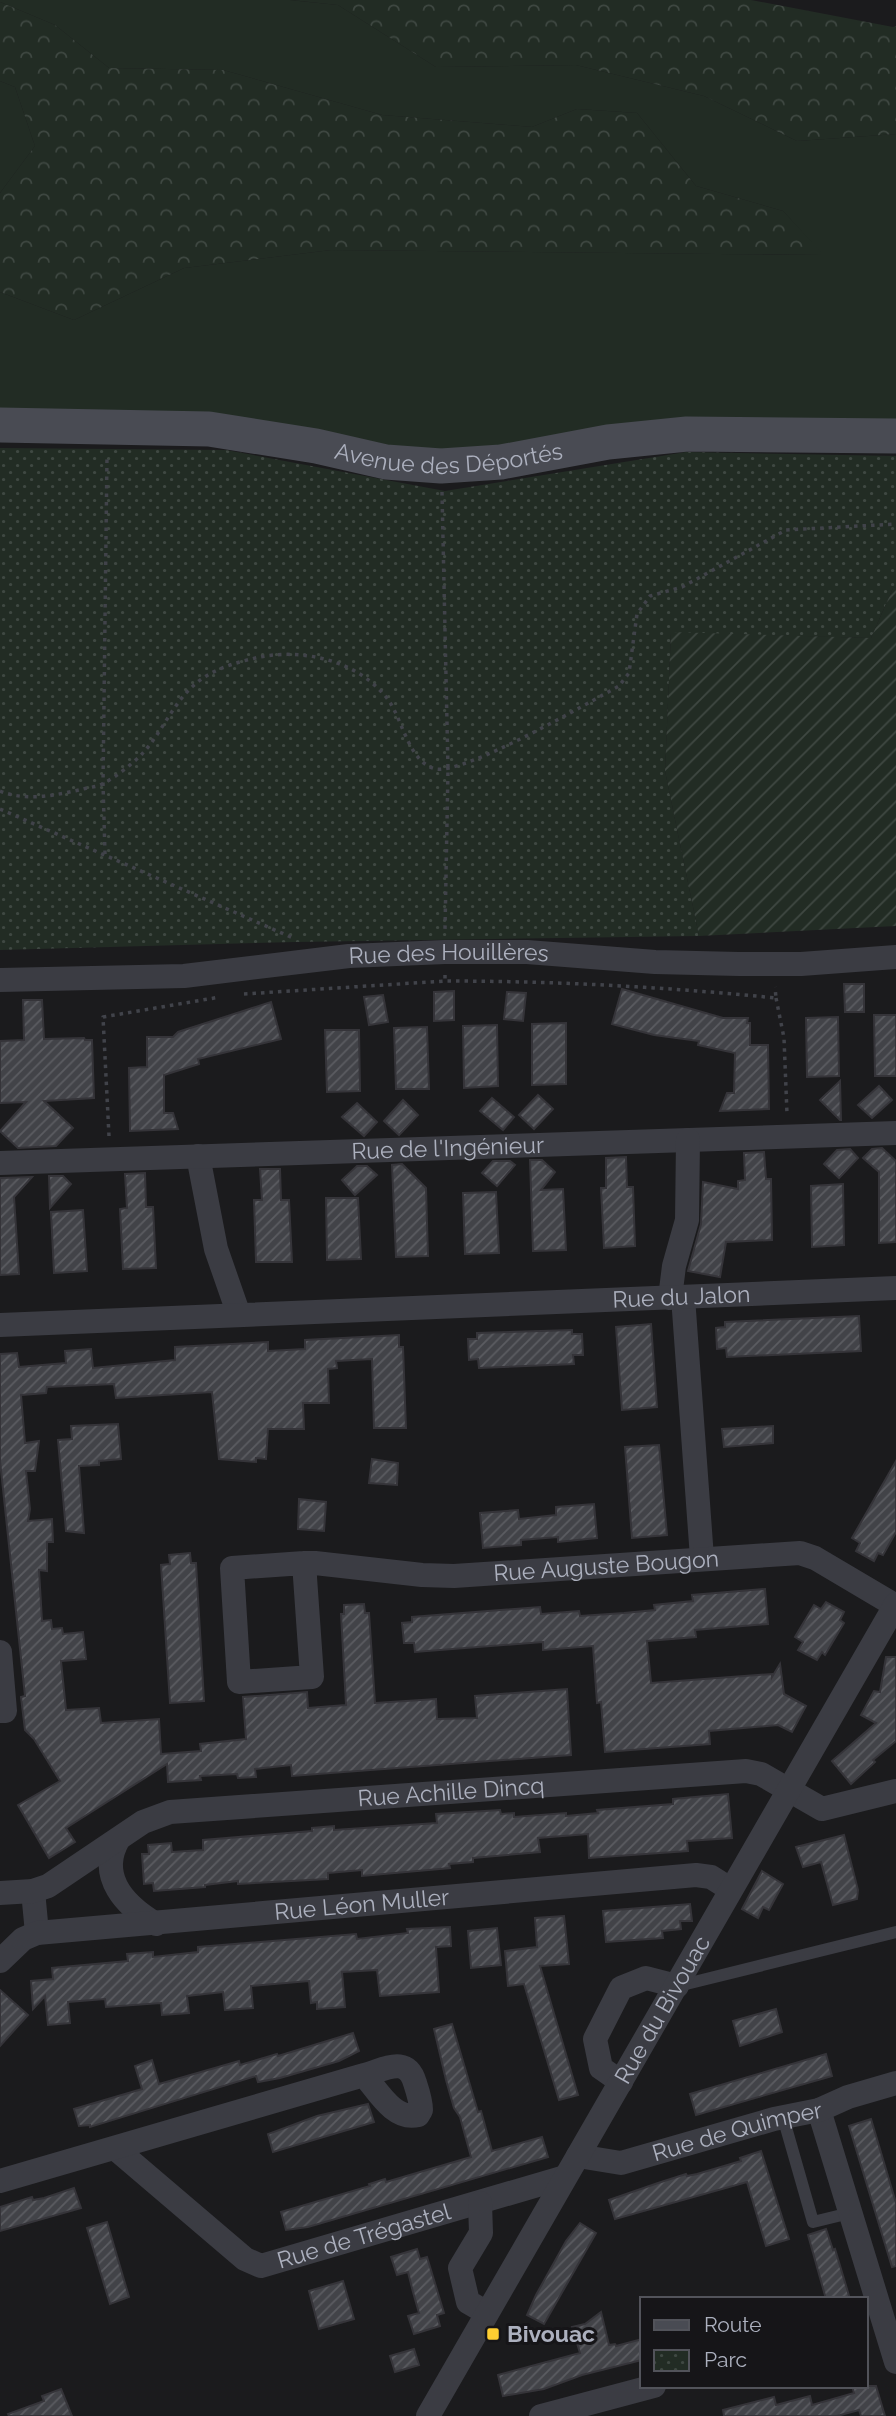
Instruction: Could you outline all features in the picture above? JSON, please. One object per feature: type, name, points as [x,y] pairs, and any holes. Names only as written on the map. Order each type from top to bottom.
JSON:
[{"type":"street","name":"Avenue des Déportés","points":[[0,425],[209,429],[303,444],[386,462],[441,467],[501,462],[608,442],[687,434],[896,436]]},
{"type":"street","name":"Rue des Houillères","points":[[0,980],[184,976],[349,956],[445,952],[527,952],[655,962],[774,964],[896,957]]},
{"type":"street","name":"Rue de l'Ingénieur","points":[[0,1163],[896,1133]]},
{"type":"street","points":[[688,1140],[687,1220],[674,1266],[702,1558]]},
{"type":"street","points":[[198,1156],[216,1249],[239,1315]]},
{"type":"street","name":"Rue du Jalon","points":[[0,1325],[896,1288]]},
{"type":"street","name":"Rue Auguste Bougon","points":[[304,1563],[312,1676],[239,1682],[232,1568],[304,1563],[339,1564],[439,1576],[702,1558],[805,1554],[896,1605]]},
{"type":"street","name":"Rue du Bivouac","points":[[428,2416],[478,2308],[578,2156],[611,2075],[677,1986],[730,1889],[896,1605]]},
{"type":"street","points":[[0,1652],[2,1711]]},
{"type":"street","name":"Rue Achille Dincq","points":[[0,1894],[33,1891],[48,1886],[155,1816],[183,1811],[746,1771],[761,1774],[822,1809],[896,1791]]},
{"type":"street","points":[[118,1840],[111,1858],[114,1883],[136,1912],[156,1924]]},
{"type":"street","name":"Rue Léon Muller","points":[[37,1933],[696,1875],[710,1877],[730,1889]]},
{"type":"street","points":[[0,1961],[23,1939],[37,1933],[33,1891]]},
{"type":"street","points":[[611,2075],[595,2039],[621,1988],[646,1978],[677,1986]]},
{"type":"street","points":[[0,2181],[364,2075]]},
{"type":"street","name":"Rue de Quimper","points":[[578,2156],[621,2163],[783,2117],[819,2110],[848,2096],[896,2082]]},
{"type":"street","points":[[819,2110],[850,2213],[876,2328],[896,2362]]},
{"type":"street","name":"Rue de Trégastel","points":[[116,2148],[245,2259],[261,2266],[565,2177]]},
{"type":"street","points":[[478,2308],[460,2268],[481,2233],[480,2203]]},
{"type":"street","points":[[541,2416],[646,2388]]},
{"type":"lane","points":[[677,1986],[896,1932]]},
{"type":"lane","points":[[783,2117],[813,2222],[850,2213]]},
{"type":"path","points":[[105,856],[103,784],[107,426]]},
{"type":"path","points":[[441,467],[448,769],[445,981]]},
{"type":"path","points":[[0,792],[10,796],[48,797],[103,784],[142,754],[174,708],[194,685],[233,663],[279,654],[331,660],[362,675],[389,701],[419,759],[435,769],[448,769],[481,758],[619,686],[629,673],[637,614],[650,596],[682,587],[786,530],[896,524]]},
{"type":"path","points":[[0,809],[297,940]]},
{"type":"path","points":[[774,964],[776,998],[784,1038],[788,1136]]},
{"type":"path","points":[[110,1159],[103,1017],[232,995],[445,981],[680,988],[776,998]]},
{"type":"green space","points":[[0,0],[290,0],[338,5],[436,67],[576,65],[704,96],[797,141],[896,134],[896,423],[437,457],[0,414],[0,292],[74,320],[184,268],[331,250],[823,255],[783,211],[696,186],[637,113],[577,109],[532,127],[382,115],[223,70],[109,68],[55,25]]},
{"type":"green space","points":[[291,0],[751,0],[896,26],[896,134],[797,141],[704,96],[576,65],[436,67],[338,5]]},
{"type":"green space","points":[[0,2],[55,25],[109,68],[223,70],[382,115],[532,127],[577,109],[637,113],[696,186],[783,211],[824,255],[331,250],[184,268],[74,320],[0,292],[0,193],[35,146],[15,87],[0,81]]},
{"type":"green space","points":[[0,81],[15,87],[35,146],[0,193]]},
{"type":"green space","points":[[0,448],[226,450],[445,491],[686,452],[896,456],[896,587],[893,588],[871,638],[671,633],[665,771],[699,936],[0,950]]},
{"type":"green space","points":[[896,587],[896,926],[699,936],[665,771],[671,632],[871,638],[893,588]]},
{"type":"building","points":[[844,984],[864,984],[864,1012],[845,1012]]},
{"type":"building","points":[[622,989],[723,1018],[748,1018],[750,1045],[768,1045],[769,1109],[720,1111],[727,1093],[734,1093],[735,1053],[698,1045],[699,1041],[654,1035],[612,1024]]},
{"type":"building","points":[[454,991],[454,1020],[434,1021],[434,992]]},
{"type":"building","points":[[507,992],[526,993],[523,1021],[504,1019]]},
{"type":"building","points":[[383,995],[388,1022],[369,1025],[364,997]]},
{"type":"building","points":[[23,1000],[42,1000],[44,1039],[92,1040],[94,1098],[44,1101],[73,1128],[56,1146],[18,1148],[0,1131],[26,1102],[0,1103],[0,1041],[24,1040]]},
{"type":"building","points":[[271,1002],[281,1039],[198,1059],[199,1064],[164,1075],[164,1113],[173,1113],[178,1129],[130,1131],[129,1068],[147,1067],[147,1037],[173,1037],[178,1032]]},
{"type":"building","points":[[874,1015],[896,1015],[896,1076],[875,1076]]},
{"type":"building","points":[[838,1017],[839,1076],[807,1077],[806,1018]]},
{"type":"building","points":[[566,1023],[566,1084],[532,1085],[532,1024]]},
{"type":"building","points":[[497,1025],[498,1086],[464,1088],[463,1026]]},
{"type":"building","points":[[427,1027],[429,1089],[396,1089],[394,1028]]},
{"type":"building","points":[[325,1030],[359,1030],[360,1091],[327,1092]]},
{"type":"building","points":[[840,1081],[841,1120],[820,1100]]},
{"type":"building","points":[[879,1086],[892,1100],[872,1118],[858,1105]]},
{"type":"building","points":[[538,1095],[553,1109],[534,1129],[519,1115]]},
{"type":"building","points":[[492,1098],[514,1117],[503,1130],[480,1111]]},
{"type":"building","points":[[403,1100],[418,1115],[399,1135],[384,1121]]},
{"type":"building","points":[[357,1103],[377,1122],[364,1136],[342,1117]]},
{"type":"building","points":[[882,1148],[896,1161],[896,1242],[879,1243],[879,1172],[863,1158],[872,1149]]},
{"type":"building","points":[[850,1149],[858,1158],[839,1178],[824,1164],[837,1150]]},
{"type":"building","points":[[764,1152],[766,1179],[771,1179],[772,1240],[726,1242],[720,1277],[688,1271],[701,1224],[703,1182],[738,1189],[738,1181],[745,1180],[744,1153]]},
{"type":"building","points":[[626,1157],[627,1187],[633,1187],[635,1246],[604,1248],[601,1188],[606,1188],[606,1158]]},
{"type":"building","points":[[530,1160],[542,1160],[555,1172],[541,1190],[563,1189],[566,1250],[533,1251]]},
{"type":"building","points":[[493,1161],[510,1161],[515,1165],[497,1186],[482,1173]]},
{"type":"building","points":[[402,1164],[426,1188],[428,1256],[396,1257],[392,1165]]},
{"type":"building","points":[[357,1166],[367,1166],[377,1175],[355,1195],[342,1180]]},
{"type":"building","points":[[260,1169],[280,1169],[281,1200],[289,1200],[292,1262],[256,1262],[254,1200],[262,1200]]},
{"type":"building","points":[[145,1173],[146,1207],[153,1207],[156,1268],[123,1269],[120,1209],[127,1208],[125,1174]]},
{"type":"building","points":[[49,1176],[63,1176],[71,1184],[50,1208]]},
{"type":"building","points":[[32,1177],[14,1197],[19,1274],[0,1275],[0,1178]]},
{"type":"building","points":[[843,1184],[844,1245],[812,1247],[811,1186]]},
{"type":"building","points":[[496,1192],[499,1253],[465,1254],[463,1193]]},
{"type":"building","points":[[326,1198],[358,1198],[361,1259],[327,1260]]},
{"type":"building","points":[[83,1210],[87,1271],[54,1273],[51,1212]]},
{"type":"building","points":[[859,1316],[861,1351],[727,1357],[726,1348],[717,1349],[716,1328],[725,1327],[725,1322]]},
{"type":"building","points":[[651,1324],[657,1407],[622,1410],[616,1327]]},
{"type":"building","points":[[572,1330],[572,1334],[582,1334],[583,1355],[573,1355],[574,1364],[479,1368],[478,1359],[469,1360],[468,1339],[477,1339],[477,1333]]},
{"type":"building","points":[[399,1335],[399,1347],[403,1347],[406,1428],[374,1428],[372,1359],[336,1361],[337,1368],[328,1369],[329,1403],[303,1403],[304,1429],[268,1429],[266,1459],[256,1458],[256,1462],[219,1459],[212,1392],[116,1398],[114,1384],[47,1387],[46,1393],[21,1395],[25,1443],[39,1441],[35,1471],[26,1471],[30,1509],[28,1521],[52,1519],[53,1542],[47,1542],[47,1571],[39,1570],[42,1621],[51,1620],[52,1629],[62,1628],[63,1634],[83,1632],[86,1659],[61,1661],[66,1710],[99,1708],[101,1723],[159,1719],[161,1754],[201,1751],[200,1744],[246,1739],[243,1697],[307,1692],[308,1708],[346,1705],[341,1614],[344,1614],[344,1605],[364,1604],[365,1613],[369,1613],[375,1703],[436,1699],[437,1719],[477,1718],[475,1696],[567,1689],[571,1755],[292,1776],[291,1765],[255,1769],[256,1777],[238,1778],[237,1774],[200,1776],[201,1780],[168,1782],[167,1764],[66,1828],[75,1842],[49,1858],[18,1805],[60,1781],[34,1739],[25,1730],[21,1697],[25,1696],[0,1461],[0,1354],[17,1353],[19,1367],[66,1363],[65,1351],[91,1349],[93,1368],[175,1360],[175,1347],[268,1342],[268,1351],[305,1349],[305,1340]]},
{"type":"building","points":[[118,1424],[121,1459],[99,1461],[99,1465],[79,1466],[84,1533],[66,1531],[58,1440],[72,1439],[71,1426]]},
{"type":"building","points":[[773,1426],[773,1443],[724,1447],[722,1429]]},
{"type":"building","points":[[659,1445],[667,1535],[632,1538],[625,1447]]},
{"type":"building","points":[[372,1459],[398,1463],[397,1485],[369,1483]]},
{"type":"building","points":[[896,1461],[896,1532],[883,1555],[878,1553],[874,1561],[856,1551],[860,1543],[852,1538]]},
{"type":"building","points":[[299,1499],[326,1502],[324,1531],[298,1529]]},
{"type":"building","points":[[594,1504],[597,1538],[558,1542],[558,1537],[521,1540],[521,1545],[483,1548],[480,1513],[518,1510],[519,1519],[556,1515],[556,1507]]},
{"type":"building","points":[[190,1553],[191,1563],[196,1563],[204,1701],[170,1703],[161,1565],[170,1564],[169,1555]]},
{"type":"building","points":[[765,1589],[768,1624],[695,1630],[696,1637],[647,1641],[651,1683],[772,1674],[772,1677],[780,1664],[784,1694],[806,1706],[792,1732],[778,1725],[709,1731],[710,1744],[605,1752],[601,1702],[597,1703],[593,1646],[543,1650],[543,1642],[415,1652],[414,1643],[404,1643],[402,1623],[412,1622],[412,1617],[540,1607],[541,1614],[579,1611],[580,1616],[624,1613],[655,1610],[654,1605],[693,1601],[692,1595]]},
{"type":"building","points":[[826,1602],[844,1612],[840,1620],[844,1623],[825,1655],[822,1652],[817,1660],[798,1650],[803,1642],[795,1637],[814,1605],[821,1609]]},
{"type":"building","points":[[886,1657],[896,1657],[896,1741],[873,1760],[875,1762],[851,1784],[832,1761],[876,1723],[861,1715],[874,1691],[880,1692]]},
{"type":"building","points":[[728,1794],[732,1838],[687,1841],[688,1851],[589,1858],[588,1834],[538,1838],[540,1852],[473,1858],[473,1862],[449,1864],[450,1868],[362,1876],[362,1870],[328,1873],[328,1879],[238,1884],[238,1881],[154,1891],[153,1883],[144,1884],[142,1854],[149,1854],[148,1845],[171,1843],[172,1852],[203,1850],[203,1840],[312,1831],[312,1828],[334,1826],[334,1830],[437,1823],[436,1814],[500,1810],[501,1814],[514,1813],[514,1817],[566,1813],[566,1816],[598,1813],[597,1810],[673,1804],[673,1799]]},
{"type":"building","points":[[844,1835],[858,1890],[857,1899],[833,1905],[821,1862],[803,1867],[796,1847]]},
{"type":"building","points":[[762,1871],[783,1884],[769,1910],[763,1907],[758,1918],[742,1909]]},
{"type":"building","points":[[690,1904],[692,1921],[680,1921],[681,1929],[662,1931],[663,1938],[606,1942],[603,1911]]},
{"type":"building","points":[[564,1916],[569,1964],[540,1966],[578,2095],[559,2100],[524,1984],[508,1986],[505,1951],[537,1947],[535,1918]]},
{"type":"building","points":[[450,1927],[451,1946],[436,1947],[439,1992],[380,1996],[377,1970],[342,1972],[345,2007],[317,2009],[317,2002],[311,2003],[309,1981],[251,1986],[253,2008],[225,2010],[223,1992],[187,1996],[189,2013],[162,2015],[161,2003],[106,2007],[105,1999],[68,2002],[70,2023],[48,2025],[45,1996],[33,2009],[31,1981],[53,1979],[52,1968],[128,1961],[127,1954],[153,1952],[153,1957],[198,1952],[198,1947],[356,1934],[357,1939],[408,1933],[407,1929]]},
{"type":"building","points":[[497,1928],[501,1965],[471,1968],[468,1931]]},
{"type":"building","points":[[0,1990],[28,2015],[0,2046]]},
{"type":"building","points":[[776,2009],[782,2032],[740,2046],[733,2021]]},
{"type":"building","points":[[452,2024],[492,2151],[542,2137],[548,2157],[308,2227],[286,2230],[281,2212],[370,2186],[369,2184],[385,2179],[386,2182],[471,2157],[460,2117],[454,2108],[434,2029]]},
{"type":"building","points":[[353,2033],[359,2051],[339,2061],[258,2082],[256,2076],[90,2127],[79,2126],[74,2109],[142,2089],[135,2066],[152,2060],[159,2084],[239,2061],[240,2065],[277,2054],[278,2056]]},
{"type":"building","points":[[826,2054],[832,2076],[696,2115],[690,2094]]},
{"type":"building","points":[[368,2104],[374,2122],[273,2152],[268,2134],[317,2116]]},
{"type":"building","points":[[871,2119],[896,2203],[896,2266],[892,2267],[849,2126]]},
{"type":"building","points":[[761,2151],[789,2239],[766,2246],[747,2182],[615,2219],[609,2200],[686,2174],[697,2174],[741,2161],[740,2158]]},
{"type":"building","points":[[74,2188],[81,2208],[0,2231],[0,2207],[32,2197],[33,2200],[44,2198]]},
{"type":"building","points":[[107,2222],[129,2297],[110,2304],[87,2228]]},
{"type":"building","points":[[580,2223],[596,2233],[544,2324],[527,2315],[566,2241]]},
{"type":"building","points":[[826,2229],[849,2297],[825,2297],[808,2235]]},
{"type":"building","points":[[417,2249],[420,2259],[427,2257],[444,2313],[437,2315],[440,2326],[414,2334],[408,2316],[419,2313],[408,2272],[397,2275],[391,2257]]},
{"type":"building","points":[[343,2281],[354,2319],[319,2329],[309,2291]]},
{"type":"building","points":[[601,2312],[609,2345],[616,2346],[640,2340],[640,2360],[582,2375],[544,2389],[503,2396],[498,2375],[580,2353],[572,2327],[585,2324]]},
{"type":"building","points":[[414,2349],[419,2365],[395,2372],[390,2356]]},
{"type":"building","points":[[876,2386],[885,2416],[861,2416],[859,2410],[837,2416],[724,2416],[723,2410],[774,2397],[776,2405],[810,2396],[812,2405],[854,2393],[853,2388]]},
{"type":"building","points":[[61,2389],[72,2416],[8,2414],[44,2401],[42,2396]]},
{"type":"place","name":"Bivouac","points":[[493,2334]]}]
